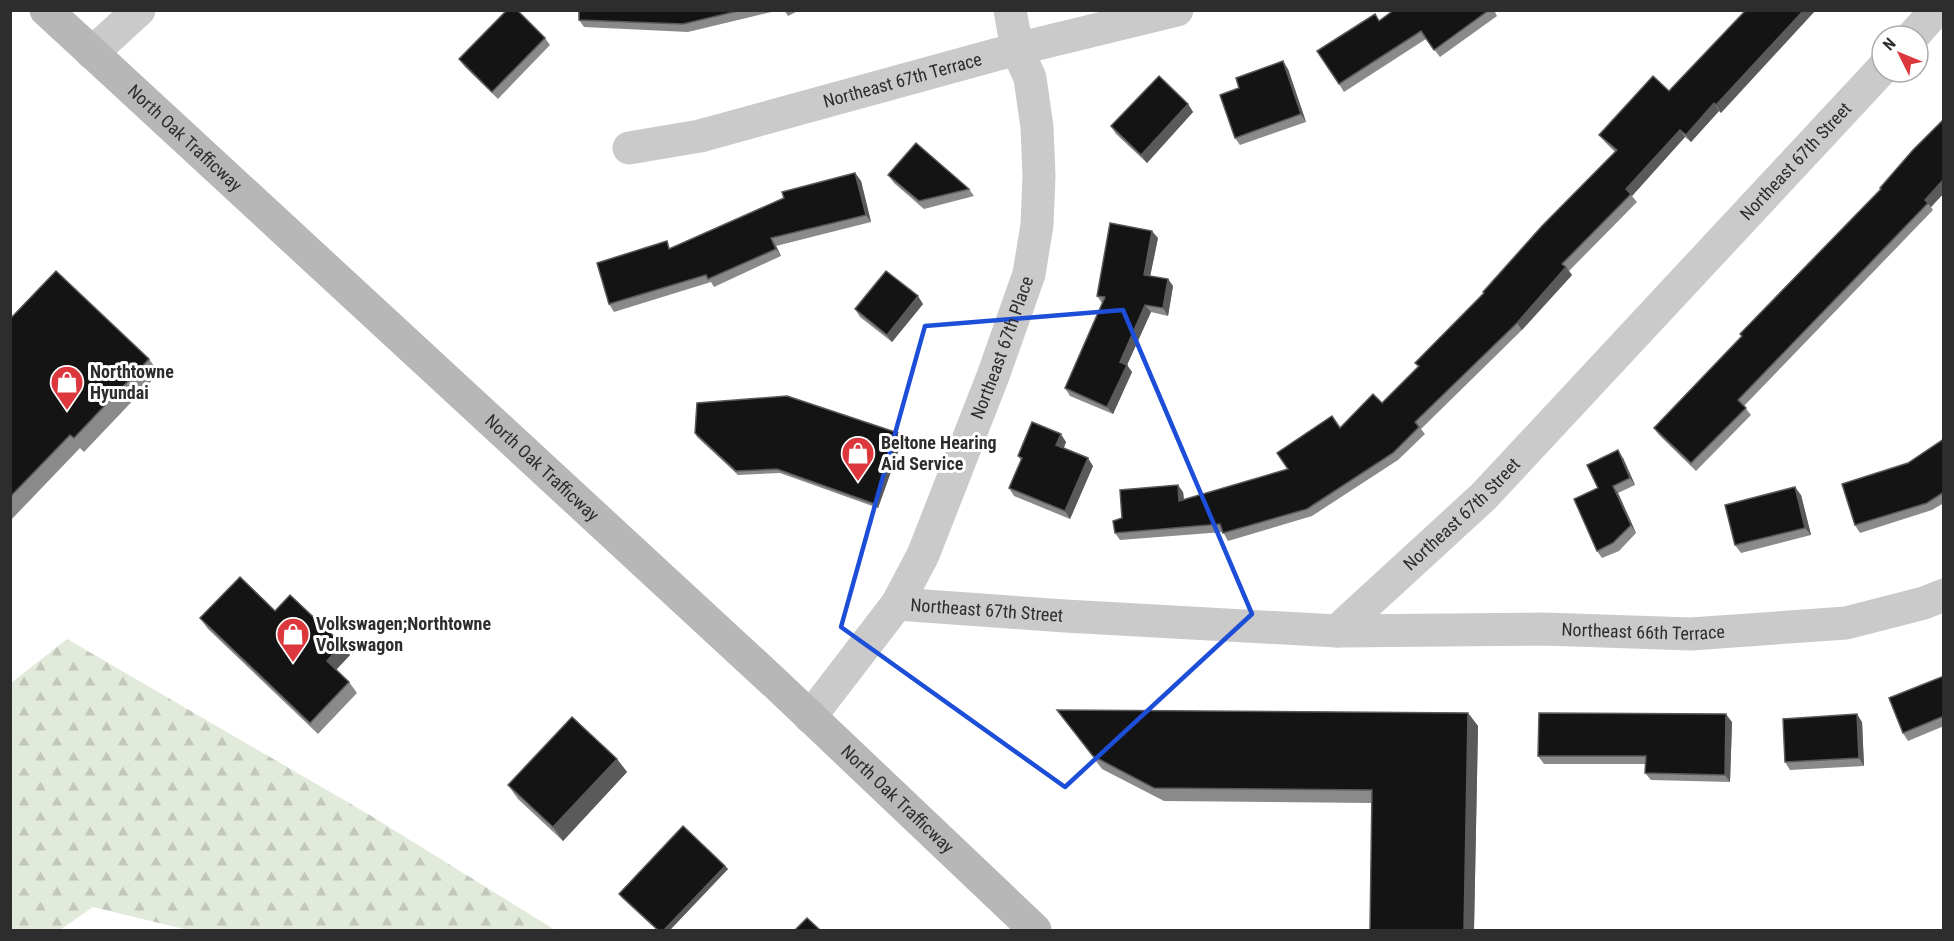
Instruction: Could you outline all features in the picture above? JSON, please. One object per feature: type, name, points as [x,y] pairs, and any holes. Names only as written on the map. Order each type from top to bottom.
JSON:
[{"type":"main road","name":"North Oak Trafficway","points":[[46,10],[810,717],[1035,930]]},
{"type":"street","points":[[92,53],[140,10]]},
{"type":"street","name":"Northeast 67th Place","points":[[810,717],[897,604],[923,555],[993,376],[1029,274],[1037,225],[1040,176],[1037,127],[1030,78],[1017,49],[1010,10]]},
{"type":"street","name":"Northeast 67th Terrace","points":[[629,148],[700,136],[1017,49],[1177,10]]},
{"type":"street","points":[[1924,24],[1936,10]]},
{"type":"street","name":"Northeast 67th Street","points":[[897,604],[1336,631],[1484,496],[1870,82]]},
{"type":"street","name":"Northeast 66th Terrace","points":[[1336,631],[1544,629],[1691,634],[1846,624],[1924,603],[1944,595]]},
{"type":"highlighted area","points":[[1123,310],[1252,614],[1065,787],[841,627],[925,326]]},
{"type":"green space","points":[[67,639],[368,814],[555,930],[188,930],[93,907],[60,930],[11,930],[11,683]]},
{"type":"building","points":[[507,10],[517,10],[545,38],[492,92],[459,59]]},
{"type":"building","points":[[579,10],[742,10],[683,24],[579,20]]},
{"type":"building","points":[[1394,10],[1489,10],[1434,50],[1421,31],[1339,84],[1317,51],[1375,14],[1379,21]]},
{"type":"building","points":[[1746,10],[1804,10],[1686,135],[1680,130],[1626,189],[1631,194],[1562,264],[1566,267],[1517,323],[1415,422],[1419,427],[1393,453],[1307,509],[1223,533],[1220,524],[1115,533],[1113,521],[1122,518],[1120,490],[1178,485],[1179,501],[1288,469],[1277,453],[1332,416],[1340,428],[1373,394],[1382,403],[1419,366],[1415,363],[1484,293],[1542,226],[1617,150],[1599,135],[1653,76],[1669,91]]},
{"type":"building","points":[[1283,61],[1301,114],[1235,138],[1220,95],[1239,88],[1236,78]]},
{"type":"building","points":[[1159,76],[1188,104],[1141,155],[1111,126]]},
{"type":"building","points":[[1944,119],[1944,179],[1925,200],[1928,203],[1738,400],[1746,408],[1691,463],[1654,428],[1742,336],[1740,334],[1881,189],[1913,150]]},
{"type":"building","points":[[916,143],[969,189],[919,201],[888,175]]},
{"type":"building","points":[[855,173],[866,215],[771,238],[776,249],[708,279],[706,275],[609,304],[597,263],[667,241],[669,249],[784,198],[782,192]]},
{"type":"building","points":[[1110,223],[1152,231],[1144,275],[1168,279],[1163,308],[1145,305],[1120,362],[1127,365],[1107,407],[1065,388],[1105,297],[1097,296]]},
{"type":"building","name":"Northtowne Hyundai","points":[[56,271],[149,359],[74,438],[70,435],[10,497],[10,319]]},
{"type":"building","points":[[886,271],[918,296],[887,335],[855,309]]},
{"type":"building","points":[[787,396],[901,434],[875,504],[777,469],[736,471],[695,433],[697,403]]},
{"type":"building","points":[[1032,422],[1061,434],[1056,445],[1088,458],[1065,511],[1009,488],[1022,458],[1018,456]]},
{"type":"building","points":[[1944,439],[1944,492],[1927,503],[1855,525],[1842,484],[1908,463]]},
{"type":"building","points":[[1618,450],[1630,478],[1613,486],[1631,525],[1613,543],[1597,551],[1574,499],[1598,488],[1587,465]]},
{"type":"building","points":[[1795,487],[1805,528],[1735,545],[1725,505]]},
{"type":"building","name":"Volkswagen;Northtowne Volkswagon","points":[[240,577],[275,611],[290,595],[342,644],[327,661],[349,682],[310,723],[200,618]]},
{"type":"building","points":[[1944,676],[1944,716],[1903,733],[1889,698]]},
{"type":"building","points":[[1057,710],[1468,713],[1464,930],[1370,930],[1372,790],[1154,788],[1093,756]]},
{"type":"building","points":[[1539,713],[1726,714],[1725,775],[1645,773],[1646,756],[1538,756]]},
{"type":"building","points":[[1857,714],[1859,758],[1785,762],[1783,719]]},
{"type":"building","points":[[572,717],[617,759],[553,827],[508,785]]},
{"type":"building","points":[[683,826],[725,866],[664,930],[658,930],[619,894]]},
{"type":"building","points":[[807,918],[820,930],[795,930]]},
{"type":"place","name":"Northtowne Hyundai","points":[[67,411]]},
{"type":"place","name":"Beltone Hearing Aid Service","points":[[858,482]]},
{"type":"place","name":"Volkswagen;Northtowne Volkswagon","points":[[293,663]]}]
